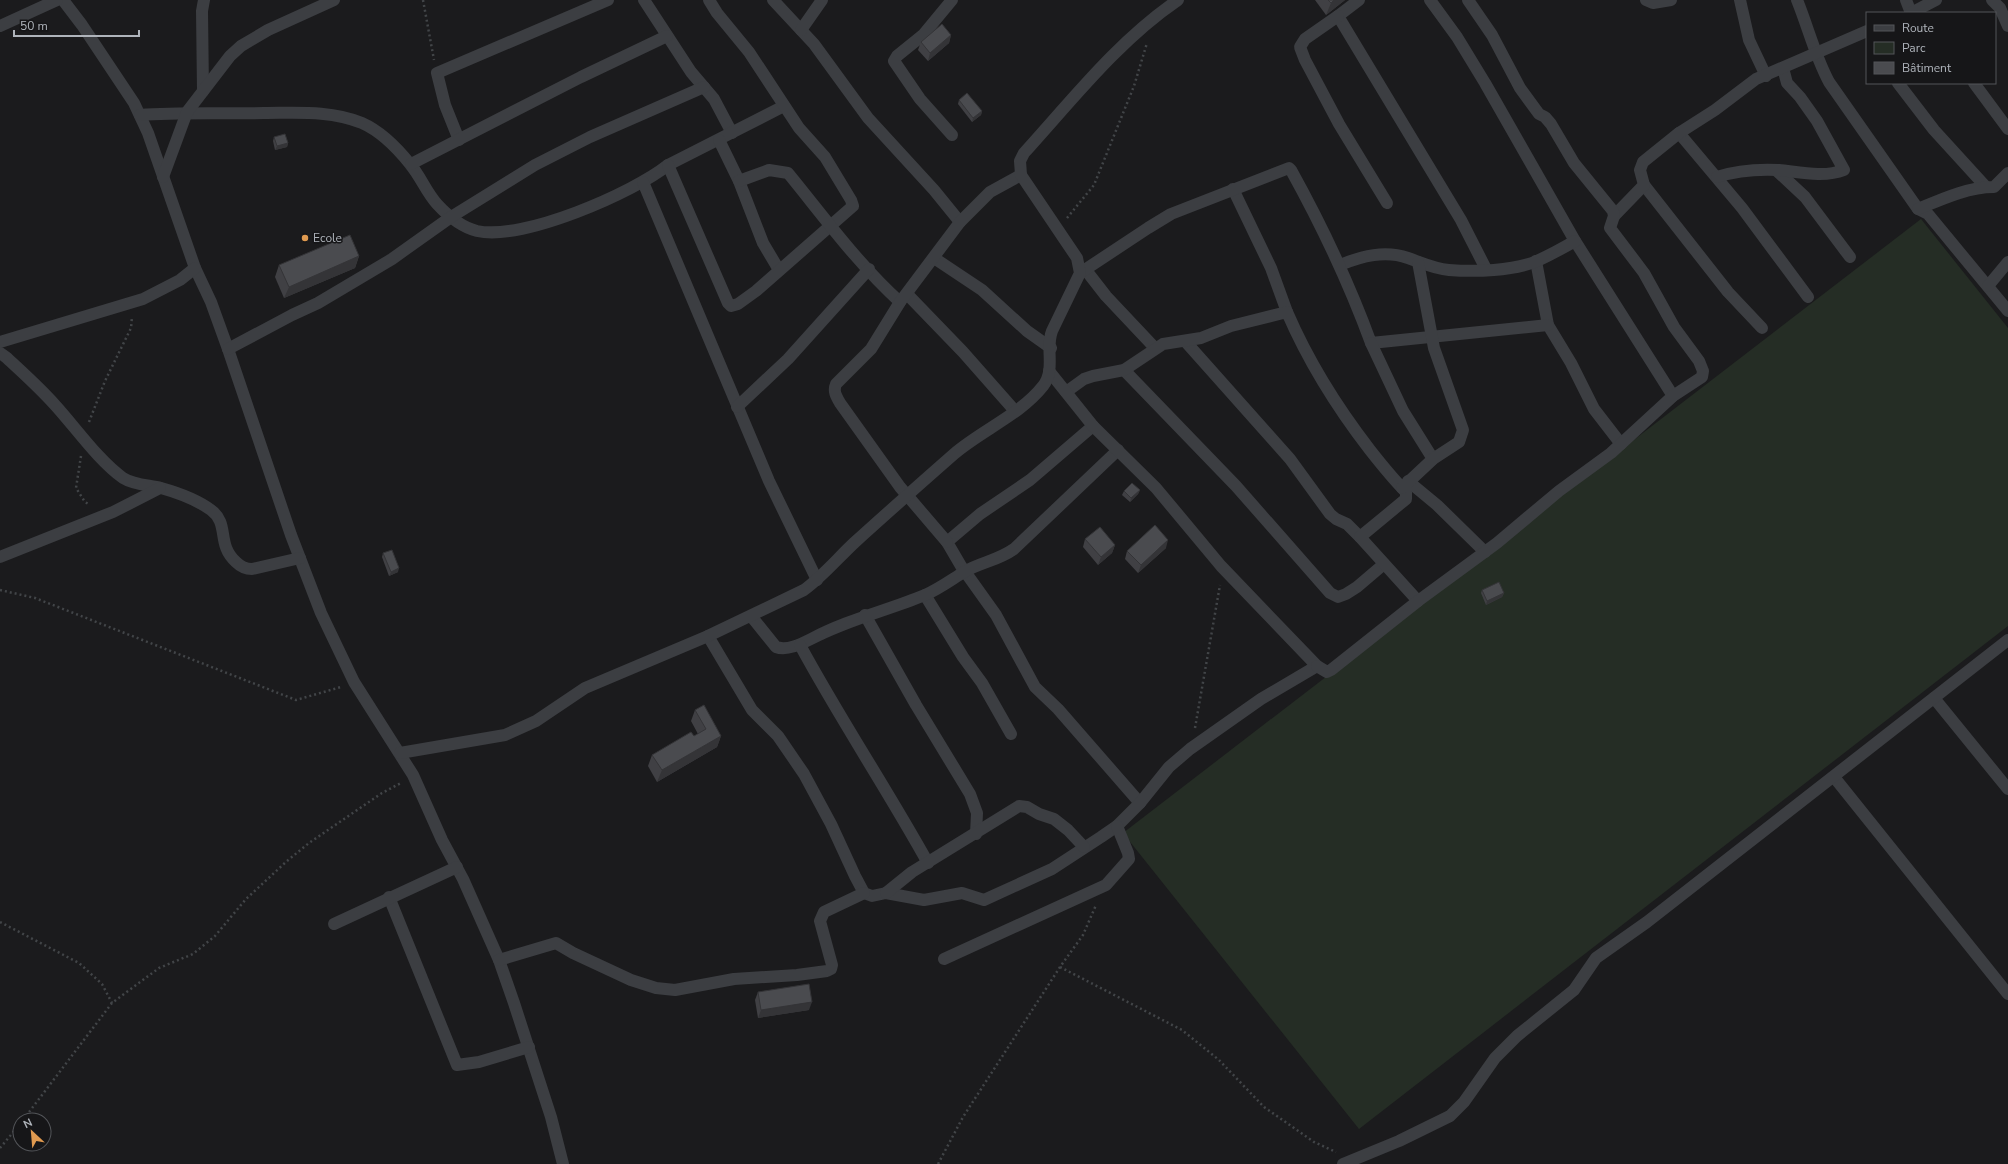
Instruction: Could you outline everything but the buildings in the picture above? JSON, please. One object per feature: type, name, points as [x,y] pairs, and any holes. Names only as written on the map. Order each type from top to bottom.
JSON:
[{"type":"street","points":[[0,26],[57,0]]},
{"type":"street","points":[[63,0],[104,58],[140,115],[152,141],[163,177],[196,268],[228,350],[290,535],[321,613],[354,682],[400,753],[413,776],[499,960],[551,1117],[563,1164]]},
{"type":"street","points":[[203,91],[202,11],[204,0]]},
{"type":"street","points":[[163,177],[187,112],[230,56],[241,46],[268,30],[334,0]]},
{"type":"street","points":[[459,140],[445,105],[437,72],[608,0]]},
{"type":"street","points":[[644,0],[691,72],[718,105],[732,133]]},
{"type":"street","points":[[668,165],[729,305],[735,305],[747,298],[829,226],[851,209],[853,204],[825,157],[799,128],[752,56],[717,13],[709,0]]},
{"type":"street","points":[[774,0],[814,44],[868,118],[934,190],[960,222]]},
{"type":"street","points":[[801,30],[822,0]]},
{"type":"street","points":[[952,0],[923,35],[904,50],[894,61],[920,99],[952,135]]},
{"type":"street","points":[[1155,348],[1083,271],[1077,258],[1021,175],[1020,161],[1024,152],[1122,45],[1156,16],[1178,0]]},
{"type":"street","points":[[1359,0],[1305,39],[1300,47],[1305,60],[1339,124],[1386,203]]},
{"type":"street","points":[[1430,0],[1458,37],[1575,241],[1673,396]]},
{"type":"street","points":[[1468,0],[1492,35],[1520,88],[1539,114],[1545,117],[1551,124],[1574,163],[1611,209],[1614,216]]},
{"type":"street","points":[[1646,0],[1653,3],[1671,0]]},
{"type":"street","points":[[1740,0],[1749,40],[1766,76]]},
{"type":"street","points":[[1797,0],[1816,52],[1829,82],[1918,209],[1928,214],[2008,311]]},
{"type":"street","points":[[1906,0],[1911,12]]},
{"type":"street","points":[[1992,0],[2000,8],[2008,26]]},
{"type":"street","points":[[1914,12],[1931,6]]},
{"type":"street","points":[[1338,16],[1461,220],[1486,269]]},
{"type":"street","points":[[1762,328],[1728,292],[1644,186],[1640,170],[1643,162],[1679,133],[1715,110],[1756,79],[1766,76],[1816,52],[1866,32]]},
{"type":"street","points":[[411,164],[581,77],[667,36]]},
{"type":"street","points":[[1717,177],[1729,173],[1776,170],[1834,174],[1844,170],[1818,121],[1800,97],[1787,83],[1783,68]]},
{"type":"street","points":[[1899,84],[1934,130],[1986,187]]},
{"type":"street","points":[[1975,84],[2008,129]]},
{"type":"street","points":[[228,350],[292,315],[318,304],[392,259],[451,217],[528,169],[590,137],[704,87]]},
{"type":"street","points":[[140,115],[187,112],[264,114],[293,112],[342,117],[364,124],[383,137],[411,164],[426,191],[451,217],[463,226],[478,231],[513,230],[535,226],[600,202],[655,176],[668,165],[784,106]]},
{"type":"street","points":[[1679,133],[1742,208],[1808,297]]},
{"type":"street","points":[[719,140],[739,181],[763,243],[779,270]]},
{"type":"street","points":[[400,753],[505,735],[522,729],[585,688],[708,636],[804,590],[817,580],[868,530],[955,453],[1015,411],[1043,386],[1049,371],[1049,340],[1052,331],[1083,271],[1160,220],[1189,206],[1286,168],[1291,170],[1340,265],[1371,343],[1403,410],[1433,459]]},
{"type":"street","points":[[739,181],[769,170],[788,173],[829,226],[869,269],[904,298],[968,357],[1015,411]]},
{"type":"street","points":[[1776,170],[1805,197],[1850,257]]},
{"type":"street","points":[[1918,209],[1947,196],[1986,187],[1994,187],[2008,173]]},
{"type":"street","points":[[1021,175],[990,192],[960,222],[904,298],[871,349],[836,384],[834,390],[840,403],[908,496],[947,542],[965,572],[996,615],[1035,687],[1058,709],[1140,803]]},
{"type":"street","points":[[643,182],[769,481],[817,580]]},
{"type":"street","points":[[1049,371],[1093,426],[1156,488],[1221,566],[1317,666],[1327,672],[1418,601],[1486,552],[1621,444],[1673,396],[1702,377],[1703,371],[1699,361],[1674,327],[1644,273],[1610,228],[1614,216],[1644,186]]},
{"type":"street","points":[[1232,190],[1271,268],[1286,312],[1310,362],[1353,429],[1405,484],[1437,505],[1486,552]]},
{"type":"street","points":[[1340,265],[1381,254],[1396,254],[1418,262],[1449,270],[1510,268],[1536,261],[1575,241]]},
{"type":"street","points":[[934,258],[982,290],[1026,331],[1050,348]]},
{"type":"street","points":[[1536,261],[1548,325],[1571,363],[1594,409],[1621,444]]},
{"type":"street","points":[[1405,484],[1433,459],[1459,442],[1463,430],[1438,360],[1432,337],[1418,262]]},
{"type":"street","points":[[1988,286],[2008,262]]},
{"type":"street","points":[[0,342],[132,302],[156,293],[196,268]]},
{"type":"street","points":[[737,407],[788,359],[869,269]]},
{"type":"street","points":[[1066,392],[1084,379],[1124,370],[1155,348],[1170,342],[1204,337],[1231,326],[1286,312]]},
{"type":"street","points":[[1371,343],[1548,325]]},
{"type":"street","points":[[1185,341],[1281,448],[1330,514],[1336,519],[1347,524],[1418,601]]},
{"type":"street","points":[[0,353],[54,403],[108,464],[124,478],[135,483],[160,488],[201,503],[216,514],[222,528],[226,550],[230,556],[247,569],[270,566],[300,558]]},
{"type":"street","points":[[1124,370],[1236,486],[1330,592],[1338,597],[1346,594],[1384,564]]},
{"type":"street","points":[[947,542],[980,514],[1030,480],[1093,426]]},
{"type":"street","points":[[751,616],[776,647],[783,648],[800,645],[834,626],[925,595],[978,565],[996,560],[1021,544],[1118,450]]},
{"type":"street","points":[[1360,537],[1406,499],[1407,494],[1405,484]]},
{"type":"street","points":[[0,557],[113,512],[160,488]]},
{"type":"street","points":[[925,595],[963,657],[981,681],[1011,734]]},
{"type":"street","points":[[865,615],[916,705],[970,794],[977,813],[976,834]]},
{"type":"street","points":[[708,636],[752,710],[778,736],[804,774],[831,824],[864,893],[872,896],[886,893],[924,900],[962,893],[984,900],[1040,875],[1117,826],[1140,803],[1169,767],[1190,749],[1261,700],[1317,666]]},
{"type":"street","points":[[1348,1162],[1399,1142],[1450,1116],[1464,1102],[1495,1058],[1517,1036],[1574,990],[1596,958],[1647,922],[2008,640]]},
{"type":"street","points":[[800,645],[839,714],[892,799],[928,863]]},
{"type":"street","points":[[1934,698],[2008,789]]},
{"type":"street","points":[[1834,777],[2008,994]]},
{"type":"street","points":[[886,893],[897,883],[1022,805],[1054,819],[1068,830],[1084,848]]},
{"type":"street","points":[[944,959],[1106,885],[1129,858],[1117,826]]},
{"type":"street","points":[[334,924],[456,867]]},
{"type":"street","points":[[499,960],[556,943],[573,953],[631,980],[656,988],[675,990],[734,979],[797,976],[827,971],[831,969],[832,965],[820,921],[824,912],[864,893]]},
{"type":"street","points":[[389,897],[457,1065],[479,1062],[529,1047]]},
{"type":"path","points":[[423,0],[430,45],[437,72]]},
{"type":"path","points":[[1057,229],[1094,185],[1134,86],[1156,16]]},
{"type":"path","points":[[113,512],[99,510],[85,502],[76,488],[91,413],[131,328],[132,302]]},
{"type":"path","points":[[1190,749],[1219,593],[1221,566]]},
{"type":"path","points":[[0,590],[35,598],[296,700],[334,690],[354,682]]},
{"type":"path","points":[[29,1112],[112,1003],[159,968],[193,954],[215,936],[246,899],[309,843],[382,793],[413,776]]},
{"type":"path","points":[[938,1164],[963,1117],[1060,967],[1083,935],[1106,885]]},
{"type":"path","points":[[0,922],[79,963],[102,984],[112,1003]]},
{"type":"path","points":[[1060,967],[1182,1030],[1219,1060],[1264,1107],[1314,1142],[1348,1162]]},
{"type":"path","points":[[0,1148],[12,1134]]},
{"type":"green space","points":[[1921,219],[2008,328],[2008,626],[1359,1129],[1123,833]]},
{"type":"place","name":"Ecole","points":[[305,238]]}]
